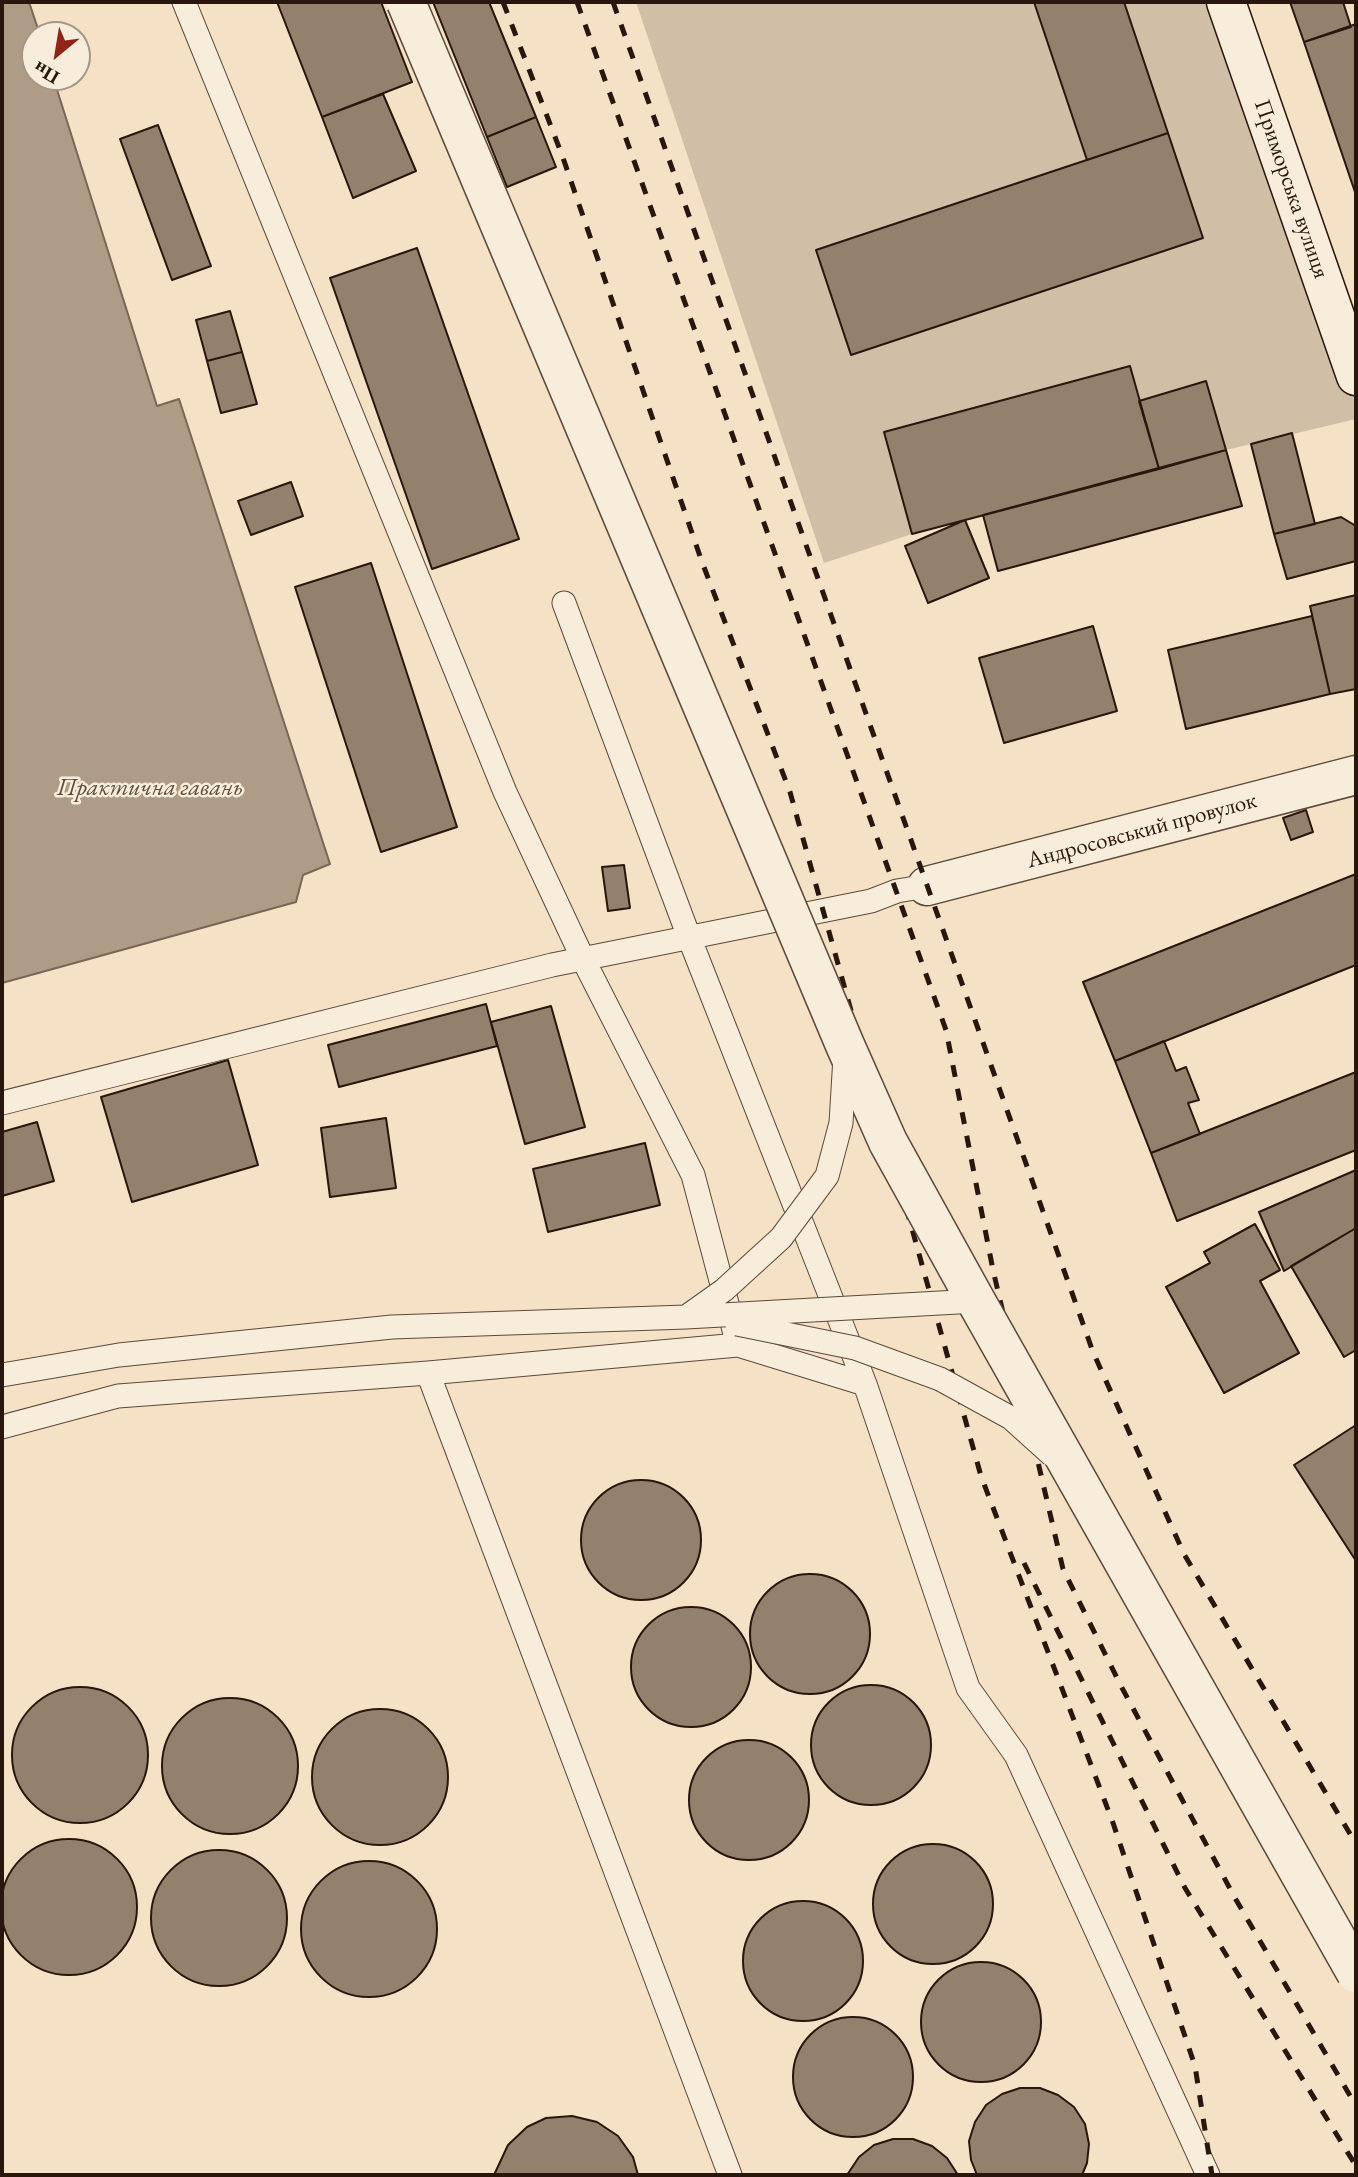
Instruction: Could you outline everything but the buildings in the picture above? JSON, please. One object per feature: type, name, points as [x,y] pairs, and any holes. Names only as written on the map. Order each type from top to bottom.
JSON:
[{"type":"street","points":[[406,2],[888,1142],[975,1301],[1356,1973]]},
{"type":"street","name":"Приморська вулиця","points":[[1226,2],[1356,376]]},
{"type":"street","name":"Андросовський провулок","points":[[927,886],[1356,775]]},
{"type":"lane","points":[[184,2],[505,792],[583,959],[693,1175],[738,1345]]},
{"type":"lane","points":[[564,603],[689,937],[865,1384],[968,1688],[1016,1755],[1208,2175]]},
{"type":"lane","points":[[2,1103],[525,971],[871,901],[897,891],[927,886]]},
{"type":"lane","points":[[686,1317],[724,1290],[781,1238],[827,1175],[841,1123],[845,1045]]},
{"type":"lane","points":[[2,1375],[119,1355],[392,1327],[686,1317],[975,1301]]},
{"type":"lane","points":[[686,1317],[759,1327],[855,1348],[940,1379],[1011,1418],[1078,1479]]},
{"type":"lane","points":[[2,1427],[118,1396],[428,1373],[738,1345],[865,1384]]},
{"type":"lane","points":[[428,1373],[730,2175]]},
{"type":"shaded area","points":[[636,2],[1222,2],[1356,385],[1356,419],[1226,450],[912,534],[824,563]]},
{"type":"water","name":"Практична гавань","points":[[2,2],[29,2],[35,21],[21,21],[21,91],[57,91],[157,406],[179,399],[330,864],[303,875],[296,902],[2,983]]},
{"type":"railway","points":[[503,2],[562,155],[702,562],[790,792],[981,1476],[1112,1820],[1195,2066],[1212,2175]]},
{"type":"railway","points":[[577,2],[946,1030],[993,1270],[1063,1569],[1121,1686],[1235,1898],[1356,2106]]},
{"type":"railway","points":[[613,2],[1093,1352],[1184,1554],[1356,1844]]},
{"type":"railway","points":[[1024,1563],[1185,1888],[1356,2166]]}]
